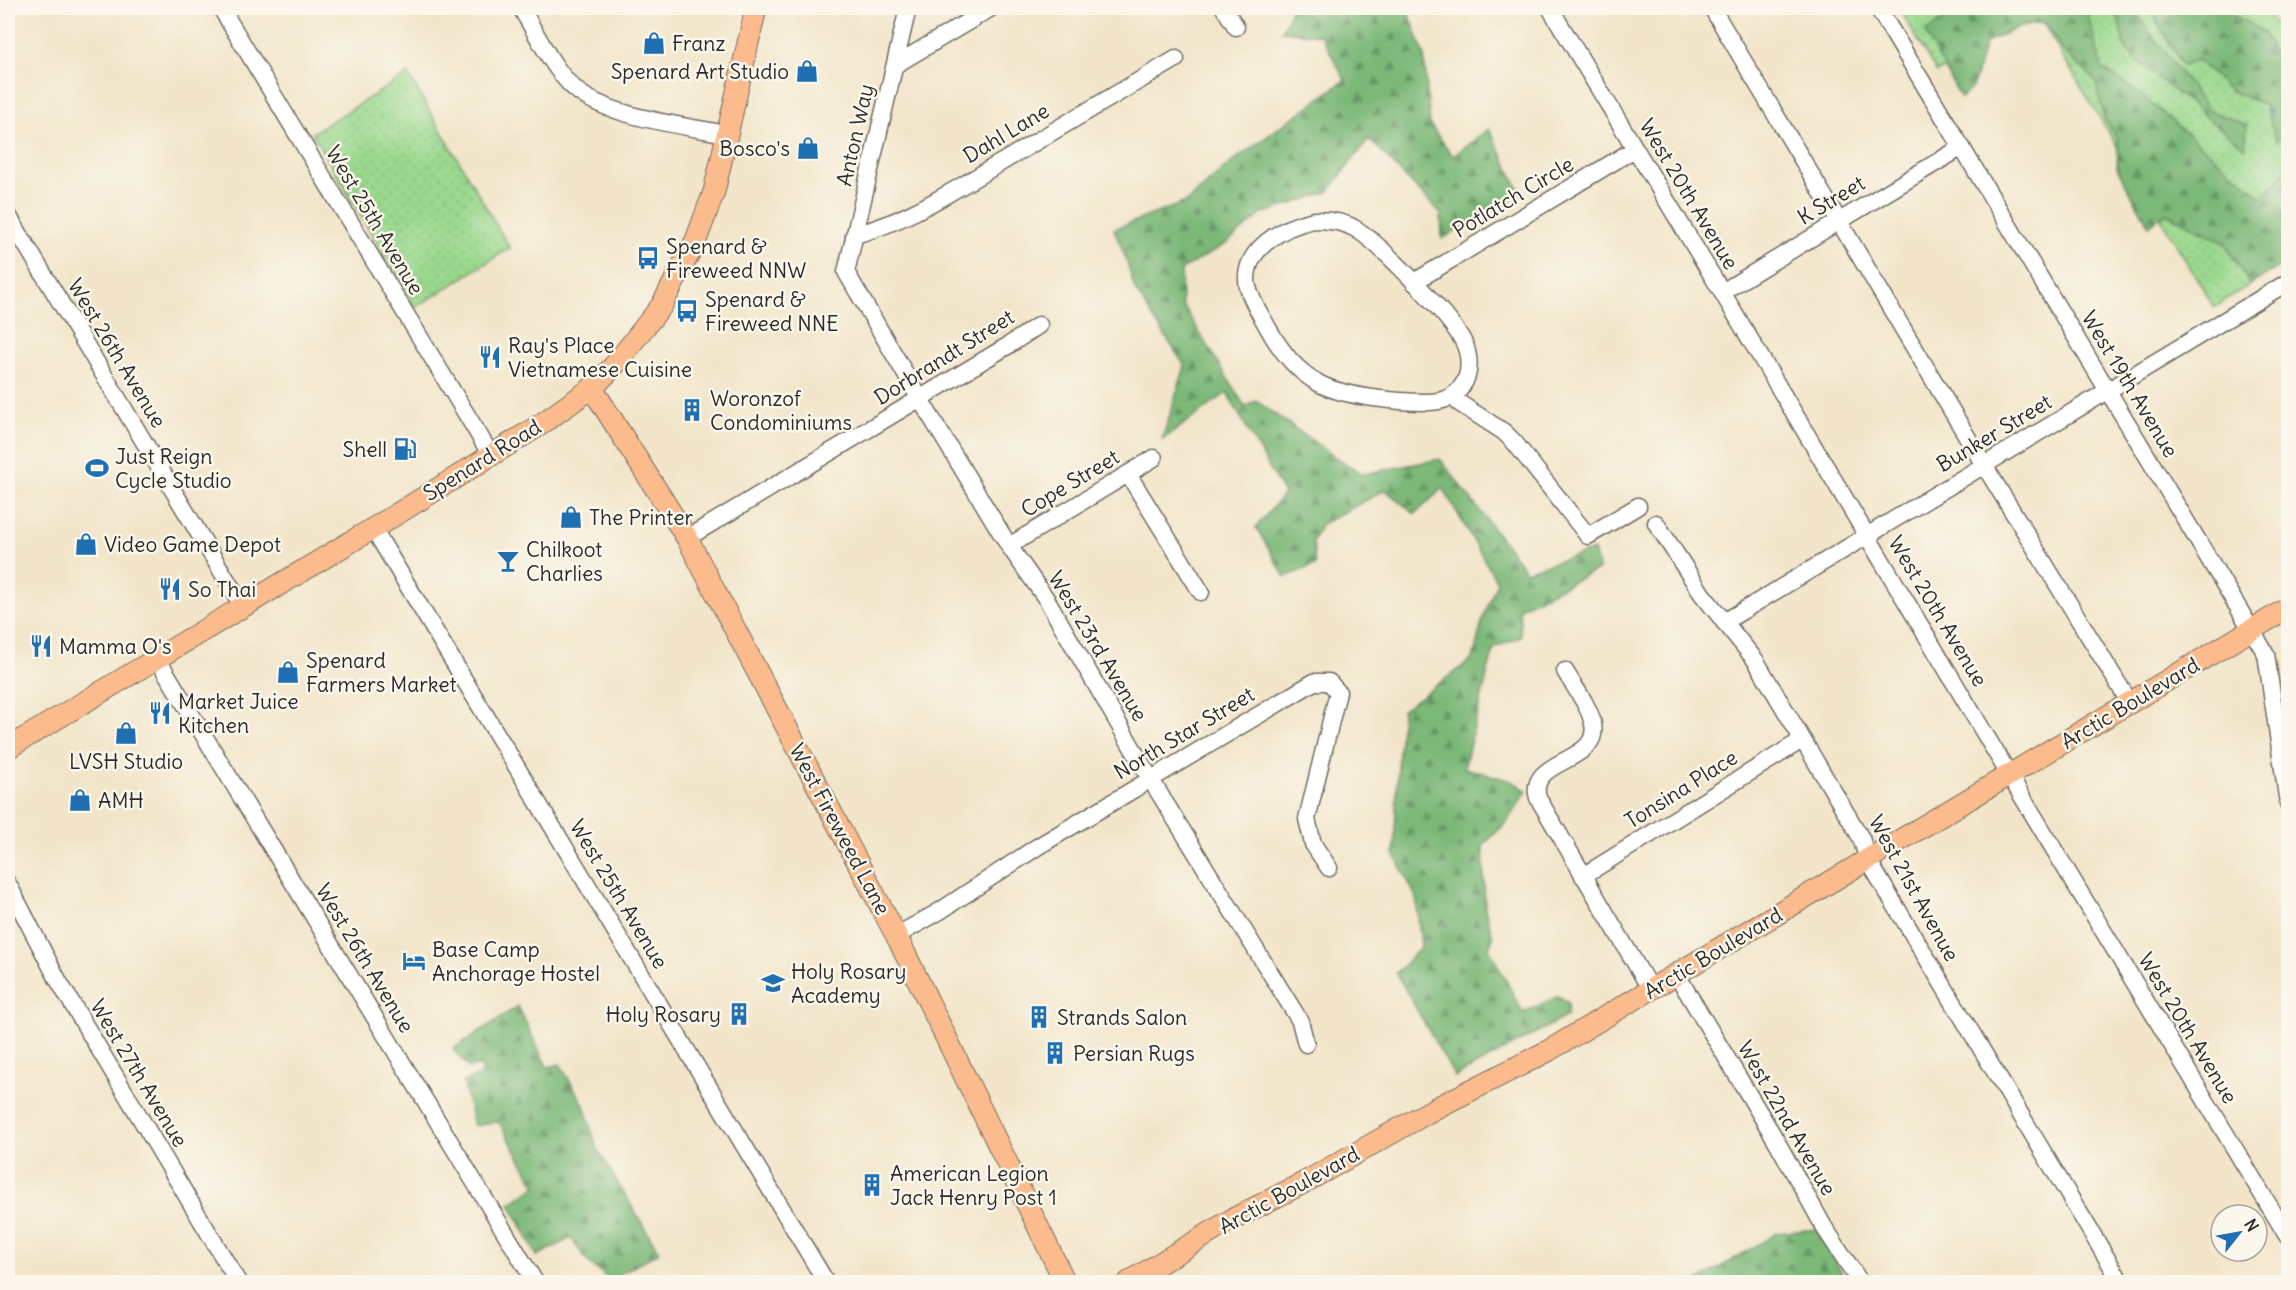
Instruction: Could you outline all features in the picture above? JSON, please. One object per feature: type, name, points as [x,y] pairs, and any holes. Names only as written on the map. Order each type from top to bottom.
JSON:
[{"type":"main road","name":"Spenard Road","points":[[8,748],[373,528],[540,425],[592,388],[614,366],[662,304],[680,274],[696,240],[714,192],[756,8]]},
{"type":"main road","name":"West Fireweed Lane","points":[[592,388],[687,538],[896,936],[1065,1282]]},
{"type":"main road","name":"Arctic Boulevard","points":[[1129,1282],[1231,1220],[1307,1181],[1434,1109],[1548,1051],[2289,608]]},
{"type":"street","name":"West 25th Avenue","points":[[220,8],[491,455]]},
{"type":"street","points":[[522,8],[565,78],[587,99],[648,118],[726,134]]},
{"type":"street","name":"Anton Way","points":[[846,273],[908,8]]},
{"type":"street","points":[[895,65],[991,8]]},
{"type":"street","points":[[1224,8],[1236,27]]},
{"type":"street","name":"West 20th Avenue","points":[[1550,8],[2009,775],[2289,1237]]},
{"type":"street","points":[[1712,8],[1984,465],[2130,703]]},
{"type":"street","name":"West 19th Avenue","points":[[1878,8],[2266,654],[2289,803]]},
{"type":"street","name":"Dahl Lane","points":[[855,235],[872,231],[902,218],[951,192],[1176,59]]},
{"type":"street","name":"K Street","points":[[1722,292],[1962,147]]},
{"type":"street","name":"Potlatch Circle","points":[[1414,282],[1635,149]]},
{"type":"street","name":"West 26th Avenue","points":[[8,214],[243,607]]},
{"type":"street","points":[[1314,220],[1345,223],[1362,233],[1414,282],[1456,331],[1467,351],[1468,373],[1465,382],[1454,396],[1444,401],[1361,396],[1332,389],[1313,380],[1293,364],[1282,351],[1252,299],[1247,278],[1250,263],[1261,246],[1285,230],[1314,220]]},
{"type":"street","name":"West 23rd Avenue","points":[[846,273],[1009,546],[1047,600],[1151,780],[1300,1021],[1306,1044]]},
{"type":"street","name":"Bunker Street","points":[[1724,622],[2289,282]]},
{"type":"street","name":"Dorbrandt Street","points":[[687,538],[1039,325]]},
{"type":"street","points":[[1454,396],[1459,403],[1504,432],[1515,442],[1588,536],[1638,506]]},
{"type":"street","name":"Cope Street","points":[[1009,546],[1154,458]]},
{"type":"street","points":[[1128,474],[1201,592]]},
{"type":"street","name":"West 21st Avenue","points":[[1656,523],[1690,577],[1756,661],[1861,838],[1868,860],[2121,1282]]},
{"type":"street","name":"West 25th Avenue","points":[[373,528],[826,1282]]},
{"type":"street","name":"West 26th Avenue","points":[[158,658],[535,1282]]},
{"type":"street","points":[[1565,671],[1590,714],[1594,726],[1593,736],[1581,751],[1547,771],[1536,784],[1538,798],[1651,990]]},
{"type":"street","name":"North Star Street","points":[[896,936],[940,911],[1037,847],[1314,682],[1329,682],[1338,692],[1307,819],[1313,844],[1329,868]]},
{"type":"street","name":"Tonsina Place","points":[[1583,876],[1802,740]]},
{"type":"street","name":"West 27th Avenue","points":[[8,884],[58,980],[238,1282]]},
{"type":"street","name":"West 22nd Avenue","points":[[1677,975],[1777,1142],[1824,1227],[1860,1282]]},
{"type":"green space","points":[[1292,8],[1407,8],[1424,54],[1430,125],[1453,156],[1489,129],[1521,193],[1442,239],[1441,214],[1369,139],[1328,192],[1262,214],[1226,244],[1181,270],[1182,304],[1245,407],[1256,401],[1363,474],[1440,459],[1526,571],[1594,550],[1599,569],[1519,608],[1521,637],[1494,648],[1464,768],[1512,781],[1527,791],[1505,824],[1483,845],[1485,909],[1493,937],[1489,948],[1523,1013],[1558,996],[1568,1002],[1567,1016],[1455,1077],[1396,973],[1421,947],[1416,897],[1394,854],[1402,710],[1473,659],[1483,618],[1497,582],[1443,488],[1415,514],[1385,490],[1322,524],[1313,540],[1315,565],[1285,577],[1256,527],[1284,494],[1227,393],[1162,440],[1185,366],[1135,290],[1114,229],[1186,202],[1233,161],[1345,80],[1321,35],[1282,31]]},
{"type":"green space","points":[[1899,8],[2260,8],[2288,36],[2288,261],[2214,307],[2036,12],[1937,73]]},
{"type":"green space","points":[[1935,8],[1960,8],[1944,19]]},
{"type":"green space","points":[[1960,8],[2086,8],[2102,68],[2141,95],[2262,197],[2288,169],[2288,261],[2250,285],[2224,242],[2166,213],[2149,226],[2117,168],[2118,140],[2104,118],[2095,80],[2063,51],[2045,22],[2016,28],[1985,43],[1973,87],[1961,98],[1925,32]]},
{"type":"green space","points":[[2116,8],[2132,8],[2208,110],[2247,125],[2245,148],[2135,59],[2124,46]]},
{"type":"green space","points":[[2149,8],[2217,8],[2229,12],[2262,31],[2288,78],[2288,129],[2276,140],[2265,105],[2229,90],[2198,60],[2183,66]]},
{"type":"green space","points":[[408,74],[510,248],[415,308],[312,133]]},
{"type":"green space","points":[[518,1006],[547,1067],[560,1064],[584,1105],[597,1148],[659,1252],[610,1280],[586,1260],[571,1238],[537,1256],[510,1204],[536,1186],[499,1122],[474,1126],[463,1082],[482,1074],[481,1065],[469,1068],[453,1049]]},
{"type":"green space","points":[[1816,1229],[1847,1282],[1696,1282],[1777,1233]]},
{"type":"water","points":[[2265,8],[2288,8],[2288,30],[2271,9]]},
{"type":"place","name":"Franz","points":[[654,43]]},
{"type":"place","name":"Spenard Art Studio","points":[[807,71]]},
{"type":"place","name":"Bosco's","points":[[808,148]]},
{"type":"place","name":"Spenard & Fireweed NNW","points":[[648,258]]},
{"type":"place","name":"Spenard & Fireweed NNE","points":[[687,311]]},
{"type":"place","name":"Ray's Place Vietnamese Cuisine","points":[[490,357]]},
{"type":"place","name":"Woronzof Condominiums","points":[[692,410]]},
{"type":"place","name":"Shell","points":[[405,449]]},
{"type":"place","name":"Just Reign Cycle Studio","points":[[97,468]]},
{"type":"place","name":"The Printer","points":[[571,517]]},
{"type":"place","name":"Video Game Depot","points":[[86,544]]},
{"type":"place","name":"Chilkoot Charlies","points":[[508,561]]},
{"type":"place","name":"So Thai","points":[[170,589]]},
{"type":"place","name":"Mamma O's","points":[[41,646]]},
{"type":"place","name":"Spenard Farmers Market","points":[[288,672]]},
{"type":"place","name":"Market Juice Kitchen","points":[[160,713]]},
{"type":"place","name":"LVSH Studio","points":[[126,733]]},
{"type":"place","name":"AMH","points":[[80,800]]},
{"type":"place","name":"Base Camp Anchorage Hostel","points":[[414,961]]},
{"type":"place","name":"Holy Rosary Academy","points":[[773,983]]},
{"type":"place","name":"Holy Rosary","points":[[739,1014]]},
{"type":"place","name":"Strands Salon","points":[[1039,1017]]},
{"type":"place","name":"Persian Rugs","points":[[1055,1053]]},
{"type":"place","name":"American Legion Jack Henry Post 1","points":[[872,1185]]}]
